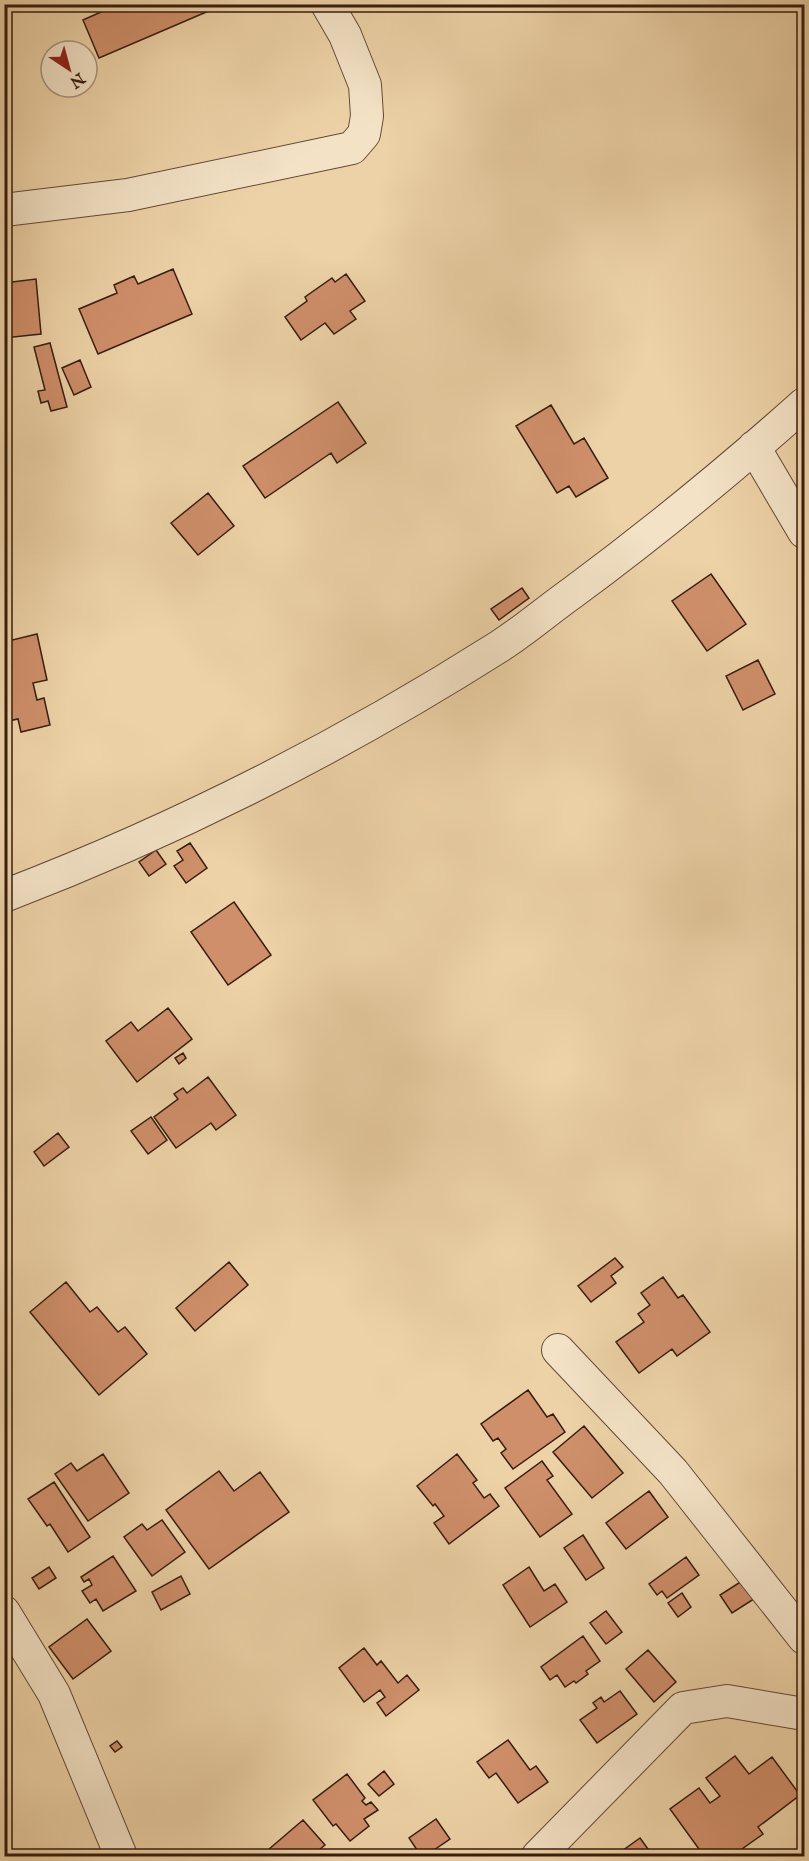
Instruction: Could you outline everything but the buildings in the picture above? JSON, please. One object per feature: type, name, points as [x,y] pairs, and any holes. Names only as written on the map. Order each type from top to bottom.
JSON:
[{"type":"street","points":[[4,210],[128,195],[352,148],[364,134],[367,116],[365,85],[345,35],[327,4]]},
{"type":"street","points":[[4,896],[82,866],[217,803],[356,733],[501,645],[624,554],[804,404]]},
{"type":"street","points":[[754,447],[804,532]]},
{"type":"street","points":[[558,1350],[674,1472],[804,1638]]},
{"type":"street","points":[[4,1612],[54,1694],[120,1857]]},
{"type":"street","points":[[538,1857],[683,1708],[728,1701],[804,1714]]}]
